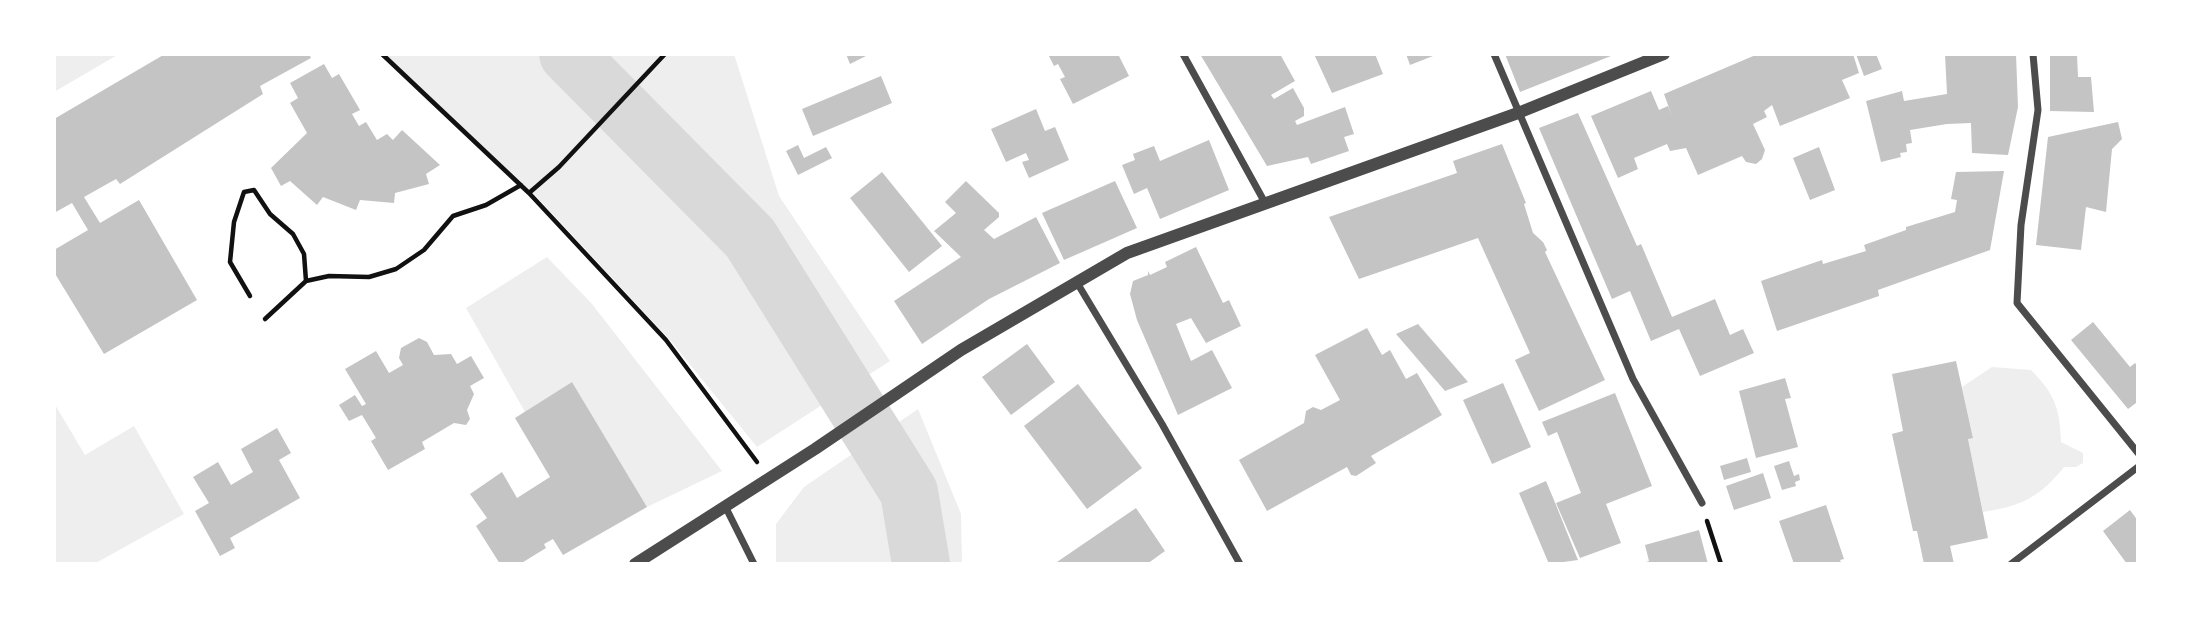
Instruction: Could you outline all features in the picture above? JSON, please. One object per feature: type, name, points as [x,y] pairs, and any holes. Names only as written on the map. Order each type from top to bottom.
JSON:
[{"type":"street","points":[[1184,54],[1264,201]]},
{"type":"street","points":[[1494,54],[1633,379],[1702,503]]},
{"type":"street","points":[[635,564],[815,449],[905,386],[1076,281],[1127,253],[1264,201],[1518,113],[1664,54]]},
{"type":"street","points":[[2033,54],[2038,110],[2021,225],[2017,303],[2138,453]]},
{"type":"street","points":[[1076,281],[1240,564]]},
{"type":"street","points":[[2011,564],[2138,467]]},
{"type":"street","points":[[725,506],[754,564]]},
{"type":"path","points":[[382,54],[529,193],[666,340],[768,477]]},
{"type":"path","points":[[529,193],[559,167],[665,54]]},
{"type":"path","points":[[264,319],[306,281],[329,276],[369,276],[396,270],[424,250],[453,216],[486,205],[520,185]]},
{"type":"path","points":[[250,296],[230,262],[234,222],[244,192],[254,190],[270,215],[293,234],[304,254],[306,281]]},
{"type":"path","points":[[1702,503],[1721,564]]},
{"type":"shaded area","points":[[54,54],[119,54],[54,92]]},
{"type":"shaded area","points":[[384,54],[734,54],[779,196],[890,361],[757,447],[670,340],[533,193]]},
{"type":"shaded area","points":[[547,257],[592,304],[722,471],[647,507],[572,382],[525,412],[466,308]]},
{"type":"shaded area","points":[[1992,367],[2031,370],[2046,387],[2055,403],[2061,442],[2083,453],[2083,463],[2076,467],[2064,467],[2047,486],[2029,499],[2009,507],[1983,512],[1968,439],[1973,437],[1962,387]]},
{"type":"shaded area","points":[[54,403],[85,455],[134,426],[184,514],[94,564],[54,564]]},
{"type":"shaded area","points":[[918,409],[961,514],[962,564],[776,564],[776,524],[804,487]]},
{"type":"building","points":[[165,54],[309,54],[311,58],[260,86],[263,94],[120,184],[116,179],[84,197],[100,223],[139,200],[197,300],[104,354],[54,272],[54,250],[88,230],[72,203],[54,213],[54,119]]},
{"type":"building","points":[[846,54],[870,54],[850,64]]},
{"type":"building","points":[[1048,54],[1118,54],[1129,76],[1073,104],[1060,79],[1065,77],[1058,64],[1054,66]]},
{"type":"building","points":[[1200,54],[1280,54],[1295,81],[1271,95],[1274,99],[1293,88],[1304,108],[1304,116],[1295,121],[1297,125],[1345,107],[1354,134],[1344,137],[1349,151],[1311,164],[1308,157],[1267,166]]},
{"type":"building","points":[[1314,54],[1375,54],[1383,74],[1332,93]]},
{"type":"building","points":[[1406,54],[1438,54],[1410,65]]},
{"type":"building","points":[[1505,54],[1616,54],[1520,92]]},
{"type":"building","points":[[1758,54],[1853,54],[1859,73],[1842,80],[1850,98],[1780,126],[1772,105],[1764,111],[1767,117],[1753,124],[1765,150],[1762,159],[1756,164],[1746,162],[1742,156],[1698,175],[1686,148],[1670,151],[1667,144],[1634,158],[1638,169],[1618,178],[1591,116],[1651,91],[1659,110],[1668,106],[1672,116],[1664,94]]},
{"type":"building","points":[[1856,54],[1876,54],[1882,69],[1864,76]]},
{"type":"building","points":[[1945,54],[2016,54],[2018,107],[2008,155],[1972,153],[1971,123],[1947,124],[1910,130],[1912,143],[1906,144],[1907,152],[1900,153],[1901,157],[1881,162],[1866,101],[1902,91],[1904,101],[1947,94]]},
{"type":"building","points":[[2050,54],[2077,54],[2078,77],[2091,77],[2094,112],[2050,111]]},
{"type":"building","points":[[324,64],[332,78],[339,74],[360,110],[352,114],[359,126],[366,122],[377,140],[387,134],[393,140],[402,130],[440,165],[426,174],[429,184],[395,193],[394,203],[360,200],[356,210],[323,197],[317,205],[290,181],[281,186],[271,168],[307,133],[290,103],[298,98],[290,83]]},
{"type":"building","points":[[881,76],[892,103],[813,136],[802,109]]},
{"type":"building","points":[[1036,109],[1045,131],[1055,127],[1069,160],[1029,178],[1022,162],[1029,160],[1026,153],[1006,162],[991,129]]},
{"type":"building","points":[[1578,113],[1637,246],[1641,244],[1672,317],[1715,299],[1730,335],[1743,329],[1754,353],[1700,376],[1679,329],[1651,341],[1630,291],[1612,299],[1539,128]]},
{"type":"building","points":[[2118,122],[2122,139],[2112,149],[2106,212],[2086,207],[2081,250],[2036,245],[2048,137]]},
{"type":"building","points":[[1209,140],[1229,190],[1160,219],[1147,188],[1134,194],[1122,165],[1135,160],[1133,154],[1154,146],[1160,161]]},
{"type":"building","points":[[1502,144],[1526,203],[1524,204],[1533,233],[1547,250],[1545,252],[1605,380],[1539,411],[1515,360],[1530,353],[1478,238],[1359,279],[1329,217],[1457,173],[1453,161]]},
{"type":"building","points":[[798,145],[804,158],[826,147],[832,158],[798,175],[786,151]]},
{"type":"building","points":[[1819,147],[1835,190],[1810,200],[1793,158]]},
{"type":"building","points":[[2004,171],[1990,250],[1878,290],[1879,296],[1777,331],[1761,281],[1822,260],[1823,264],[1866,251],[1864,245],[1906,230],[1906,227],[1955,212],[1957,200],[1951,199],[1956,172]]},
{"type":"building","points":[[882,172],[942,246],[909,272],[850,198]]},
{"type":"building","points":[[966,181],[999,213],[999,217],[984,230],[994,239],[1036,217],[1060,263],[989,299],[922,344],[894,301],[961,257],[934,231],[956,213],[945,202]]},
{"type":"building","points":[[1115,181],[1137,228],[1064,260],[1042,213]]},
{"type":"building","points":[[1196,247],[1223,303],[1229,300],[1241,326],[1206,343],[1191,318],[1176,324],[1191,361],[1212,350],[1232,388],[1178,415],[1137,320],[1130,294],[1133,281],[1148,275],[1148,271],[1150,275],[1167,267],[1165,262]]},
{"type":"building","points":[[2093,322],[2130,367],[2135,363],[2138,366],[2138,406],[2136,403],[2128,409],[2071,340]]},
{"type":"building","points":[[1418,324],[1468,382],[1445,391],[1396,334]]},
{"type":"building","points":[[1367,328],[1382,355],[1390,350],[1406,379],[1417,373],[1442,415],[1371,456],[1376,463],[1356,476],[1351,475],[1347,467],[1267,511],[1239,460],[1304,423],[1306,411],[1313,407],[1321,410],[1340,400],[1315,355]]},
{"type":"building","points":[[419,338],[427,342],[434,355],[451,354],[457,364],[471,356],[484,378],[470,386],[474,394],[467,410],[470,419],[466,425],[454,423],[422,442],[425,449],[388,470],[371,441],[376,438],[362,415],[349,421],[339,405],[355,395],[362,406],[366,404],[345,369],[376,351],[389,373],[403,365],[399,358],[401,348]]},
{"type":"building","points":[[1027,344],[1055,382],[1011,415],[982,377]]},
{"type":"building","points":[[1956,361],[1973,438],[1968,439],[1988,538],[1950,546],[1954,564],[1924,564],[1917,531],[1913,531],[1892,434],[1903,431],[1892,374]]},
{"type":"building","points":[[1785,378],[1791,398],[1785,399],[1798,447],[1756,458],[1739,391]]},
{"type":"building","points":[[572,382],[647,507],[563,555],[553,539],[544,544],[546,548],[520,564],[500,564],[476,526],[487,518],[470,494],[502,472],[517,498],[550,477],[515,418]]},
{"type":"building","points":[[1503,383],[1531,447],[1492,464],[1463,400]]},
{"type":"building","points":[[1078,384],[1142,468],[1087,509],[1024,426]]},
{"type":"building","points":[[1615,393],[1652,486],[1606,504],[1621,543],[1580,558],[1556,503],[1581,493],[1557,432],[1548,436],[1542,422]]},
{"type":"building","points":[[277,428],[291,453],[279,460],[300,498],[230,538],[235,548],[220,556],[195,511],[209,503],[193,477],[218,462],[231,485],[253,472],[241,449]]},
{"type":"building","points":[[1747,458],[1751,472],[1724,480],[1720,466]]},
{"type":"building","points":[[1789,461],[1794,476],[1799,474],[1800,480],[1795,482],[1796,486],[1782,490],[1774,466]]},
{"type":"building","points":[[1763,473],[1771,498],[1734,510],[1726,486]]},
{"type":"building","points":[[1546,481],[1578,560],[1549,564],[1519,493]]},
{"type":"building","points":[[1826,505],[1844,559],[1840,560],[1842,564],[1794,564],[1779,521]]},
{"type":"building","points":[[1136,508],[1165,551],[1147,564],[1054,564]]},
{"type":"building","points":[[2130,510],[2138,521],[2138,564],[2127,564],[2103,531]]},
{"type":"building","points":[[1699,530],[1708,564],[1641,564],[1649,561],[1645,545]]},
{"type":"waterway","points":[[568,54],[750,238],[909,492],[921,564]]}]
